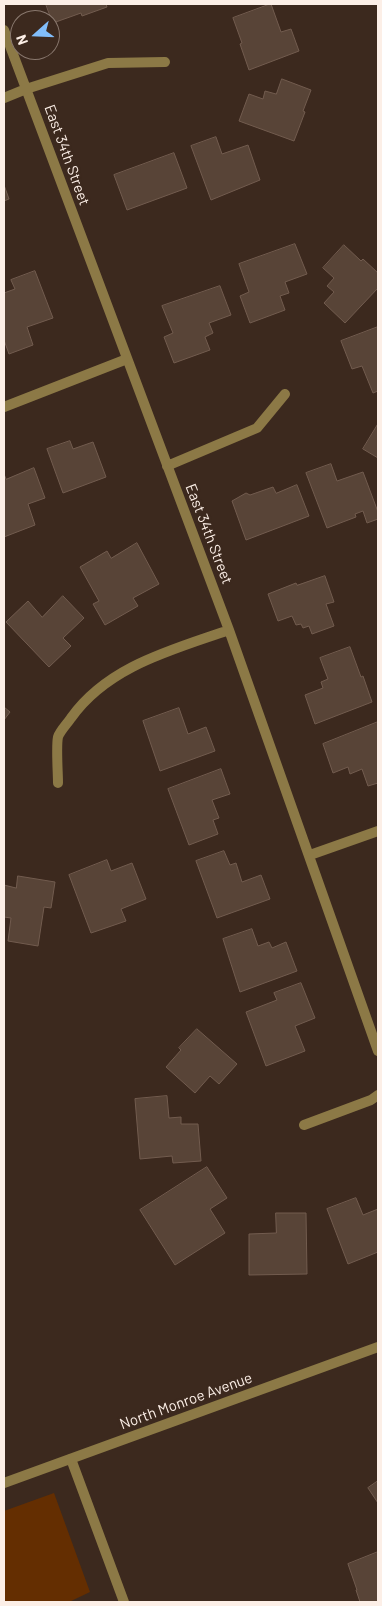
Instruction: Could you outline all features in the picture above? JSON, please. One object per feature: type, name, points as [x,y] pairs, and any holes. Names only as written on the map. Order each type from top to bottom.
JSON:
[{"type":"street","name":"East 34th Street","points":[[4,30],[229,630],[378,1051]]},
{"type":"street","points":[[4,98],[26,89],[108,63],[165,62]]},
{"type":"street","points":[[4,407],[127,359]]},
{"type":"street","points":[[167,466],[257,428],[285,394]]},
{"type":"street","points":[[58,784],[58,737],[78,708],[100,687],[116,675],[158,655],[229,630]]},
{"type":"street","points":[[310,855],[378,831]]},
{"type":"street","points":[[304,1125],[371,1100],[378,1095]]},
{"type":"street","name":"North Monroe Avenue","points":[[4,1483],[378,1347]]},
{"type":"street","points":[[70,1459],[124,1602]]},
{"type":"shaded area","points":[[54,1493],[90,1592],[69,1602],[4,1602],[4,1511]]},
{"type":"building","points":[[46,4],[106,4],[107,7],[82,16],[81,13],[60,20],[60,10],[48,10]]},
{"type":"building","points":[[271,4],[281,32],[291,29],[299,51],[249,70],[233,18]]},
{"type":"building","points":[[282,79],[311,90],[294,141],[239,121],[249,94],[263,99],[265,91],[276,94]]},
{"type":"building","points":[[216,137],[222,154],[248,145],[260,180],[211,200],[191,146]]},
{"type":"building","points":[[174,153],[187,188],[127,210],[114,175]]},
{"type":"building","points":[[4,185],[9,199],[4,201]]},
{"type":"building","points":[[295,244],[307,274],[285,282],[289,293],[280,296],[285,310],[250,323],[240,296],[249,292],[239,264]]},
{"type":"building","points":[[344,245],[361,261],[363,259],[378,273],[378,288],[345,323],[324,303],[334,292],[327,286],[334,278],[323,268]]},
{"type":"building","points":[[35,271],[53,318],[27,327],[33,345],[9,354],[4,340],[4,293],[15,289],[11,280]]},
{"type":"building","points":[[220,286],[231,315],[209,323],[213,333],[205,337],[210,350],[174,363],[164,337],[173,333],[162,306]]},
{"type":"building","points":[[378,327],[378,391],[373,393],[362,366],[352,369],[341,341]]},
{"type":"building","points":[[378,424],[378,458],[363,449]]},
{"type":"building","points":[[70,441],[73,449],[93,442],[106,477],[63,493],[47,449]]},
{"type":"building","points":[[331,464],[337,481],[363,472],[378,512],[378,519],[367,523],[363,511],[355,514],[356,517],[327,528],[306,473]]},
{"type":"building","points":[[34,468],[45,498],[28,504],[35,525],[4,537],[4,474],[6,479]]},
{"type":"building","points":[[297,485],[309,516],[246,540],[232,501],[246,493],[250,495],[273,487],[276,493]]},
{"type":"building","points":[[137,543],[159,584],[133,598],[138,606],[105,625],[93,604],[99,601],[80,567],[107,551],[111,558]]},
{"type":"building","points":[[325,576],[334,602],[326,604],[334,626],[312,634],[309,626],[303,628],[301,624],[296,625],[292,616],[278,621],[268,594],[296,583],[297,585]]},
{"type":"building","points":[[63,596],[84,618],[63,638],[71,646],[49,667],[6,622],[28,601],[42,617]]},
{"type":"building","points":[[350,647],[372,702],[315,724],[305,695],[323,688],[321,682],[328,679],[320,658]]},
{"type":"building","points":[[4,707],[10,712],[4,720]]},
{"type":"building","points":[[179,708],[188,734],[206,727],[215,751],[160,771],[143,721]]},
{"type":"building","points":[[378,722],[378,783],[368,786],[362,769],[350,774],[348,767],[333,773],[323,744]]},
{"type":"building","points":[[221,769],[230,794],[212,800],[219,818],[213,820],[218,834],[189,845],[168,789]]},
{"type":"building","points":[[224,851],[230,865],[236,863],[242,882],[261,875],[270,899],[217,918],[196,861]]},
{"type":"building","points":[[107,860],[111,871],[132,863],[146,899],[121,909],[126,921],[91,933],[69,875]]},
{"type":"building","points":[[18,876],[55,882],[51,908],[44,907],[38,946],[8,941],[11,918],[4,917],[4,885],[16,888]]},
{"type":"building","points":[[252,929],[258,946],[269,942],[272,948],[286,942],[297,971],[240,992],[223,939]]},
{"type":"building","points":[[301,983],[315,1018],[295,1026],[305,1051],[266,1066],[246,1012],[277,1000],[274,993]]},
{"type":"building","points":[[197,1029],[237,1064],[219,1084],[210,1076],[195,1093],[166,1067],[181,1050],[179,1048]]},
{"type":"building","points":[[167,1096],[169,1118],[181,1117],[181,1124],[198,1124],[201,1161],[173,1163],[172,1156],[140,1159],[135,1099]]},
{"type":"building","points":[[207,1167],[227,1198],[210,1209],[225,1233],[175,1265],[140,1210]]},
{"type":"building","points":[[356,1198],[363,1215],[378,1209],[378,1252],[348,1264],[327,1209]]},
{"type":"building","points":[[276,1213],[306,1213],[307,1274],[249,1275],[249,1234],[276,1233]]},
{"type":"building","points":[[378,1481],[378,1503],[368,1488]]},
{"type":"building","points":[[378,1552],[378,1602],[360,1602],[348,1564]]}]
